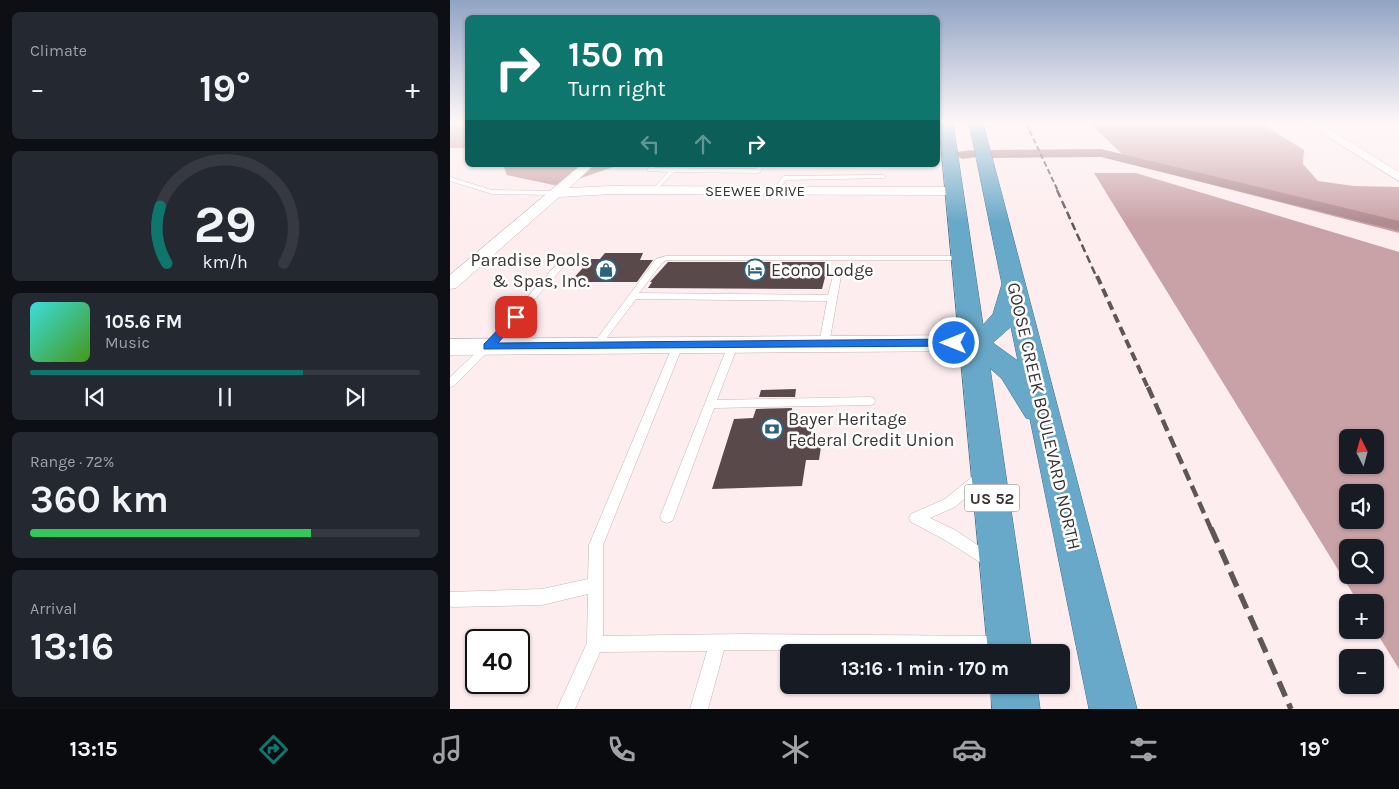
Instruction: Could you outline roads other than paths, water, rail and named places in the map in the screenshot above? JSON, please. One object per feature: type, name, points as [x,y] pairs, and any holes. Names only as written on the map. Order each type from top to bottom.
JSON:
[{"type":"highway","name":"US 52","points":[[950,156],[1009,644]]},
{"type":"highway","name":"GOOSE CREEK BOULEVARD NORTH","points":[[984,156],[1112,709]]},
{"type":"highway","points":[[973,343],[988,335],[1005,320],[1013,280]]},
{"type":"highway","points":[[973,343],[990,353],[1012,372],[1026,397],[1046,421]]},
{"type":"highway","name":"US 52","points":[[1014,694],[1016,709]]},
{"type":"street","points":[[1365,156],[1399,177]]},
{"type":"street","points":[[450,284],[586,167]]},
{"type":"street","name":"SEEWEE DRIVE","points":[[555,194],[655,190],[955,191]]},
{"type":"street","points":[[450,347],[973,343]]},
{"type":"lane","points":[[653,167],[650,170],[758,170],[760,167]]},
{"type":"lane","points":[[685,170],[698,167]]},
{"type":"lane","points":[[655,190],[673,170]]},
{"type":"lane","points":[[776,191],[784,178],[883,177]]},
{"type":"lane","points":[[450,179],[492,192],[555,194]]},
{"type":"lane","points":[[596,346],[659,261],[666,258],[840,260],[963,258]]},
{"type":"lane","points":[[450,383],[488,346],[562,264]]},
{"type":"lane","points":[[824,344],[837,276]]},
{"type":"lane","points":[[633,296],[832,298]]},
{"type":"lane","points":[[668,517],[733,344]]},
{"type":"lane","points":[[566,709],[595,644],[596,545],[678,345]]},
{"type":"lane","points":[[712,404],[870,401]]},
{"type":"lane","points":[[988,470],[950,503],[916,518],[950,535],[1000,569]]},
{"type":"lane","points":[[452,599],[542,597],[595,585]]},
{"type":"lane","points":[[595,644],[718,642],[780,646]]},
{"type":"lane","points":[[699,709],[718,642]]},
{"type":"waterway","points":[[1114,156],[1399,226]]},
{"type":"railway","points":[[1042,156],[1058,191]]},
{"type":"railway","points":[[1057,190],[1097,278]]},
{"type":"railway","points":[[1097,276],[1148,388]]},
{"type":"railway","points":[[1148,387],[1211,529]]},
{"type":"railway","points":[[1211,528],[1291,709]]},
{"type":"place","name":"Paradise Pools & Spas, Inc.","points":[[606,270]]},
{"type":"place","name":"Econo Lodge","points":[[755,270]]},
{"type":"place","name":"Bayer Heritage Federal Credit Union","points":[[772,429]]}]
